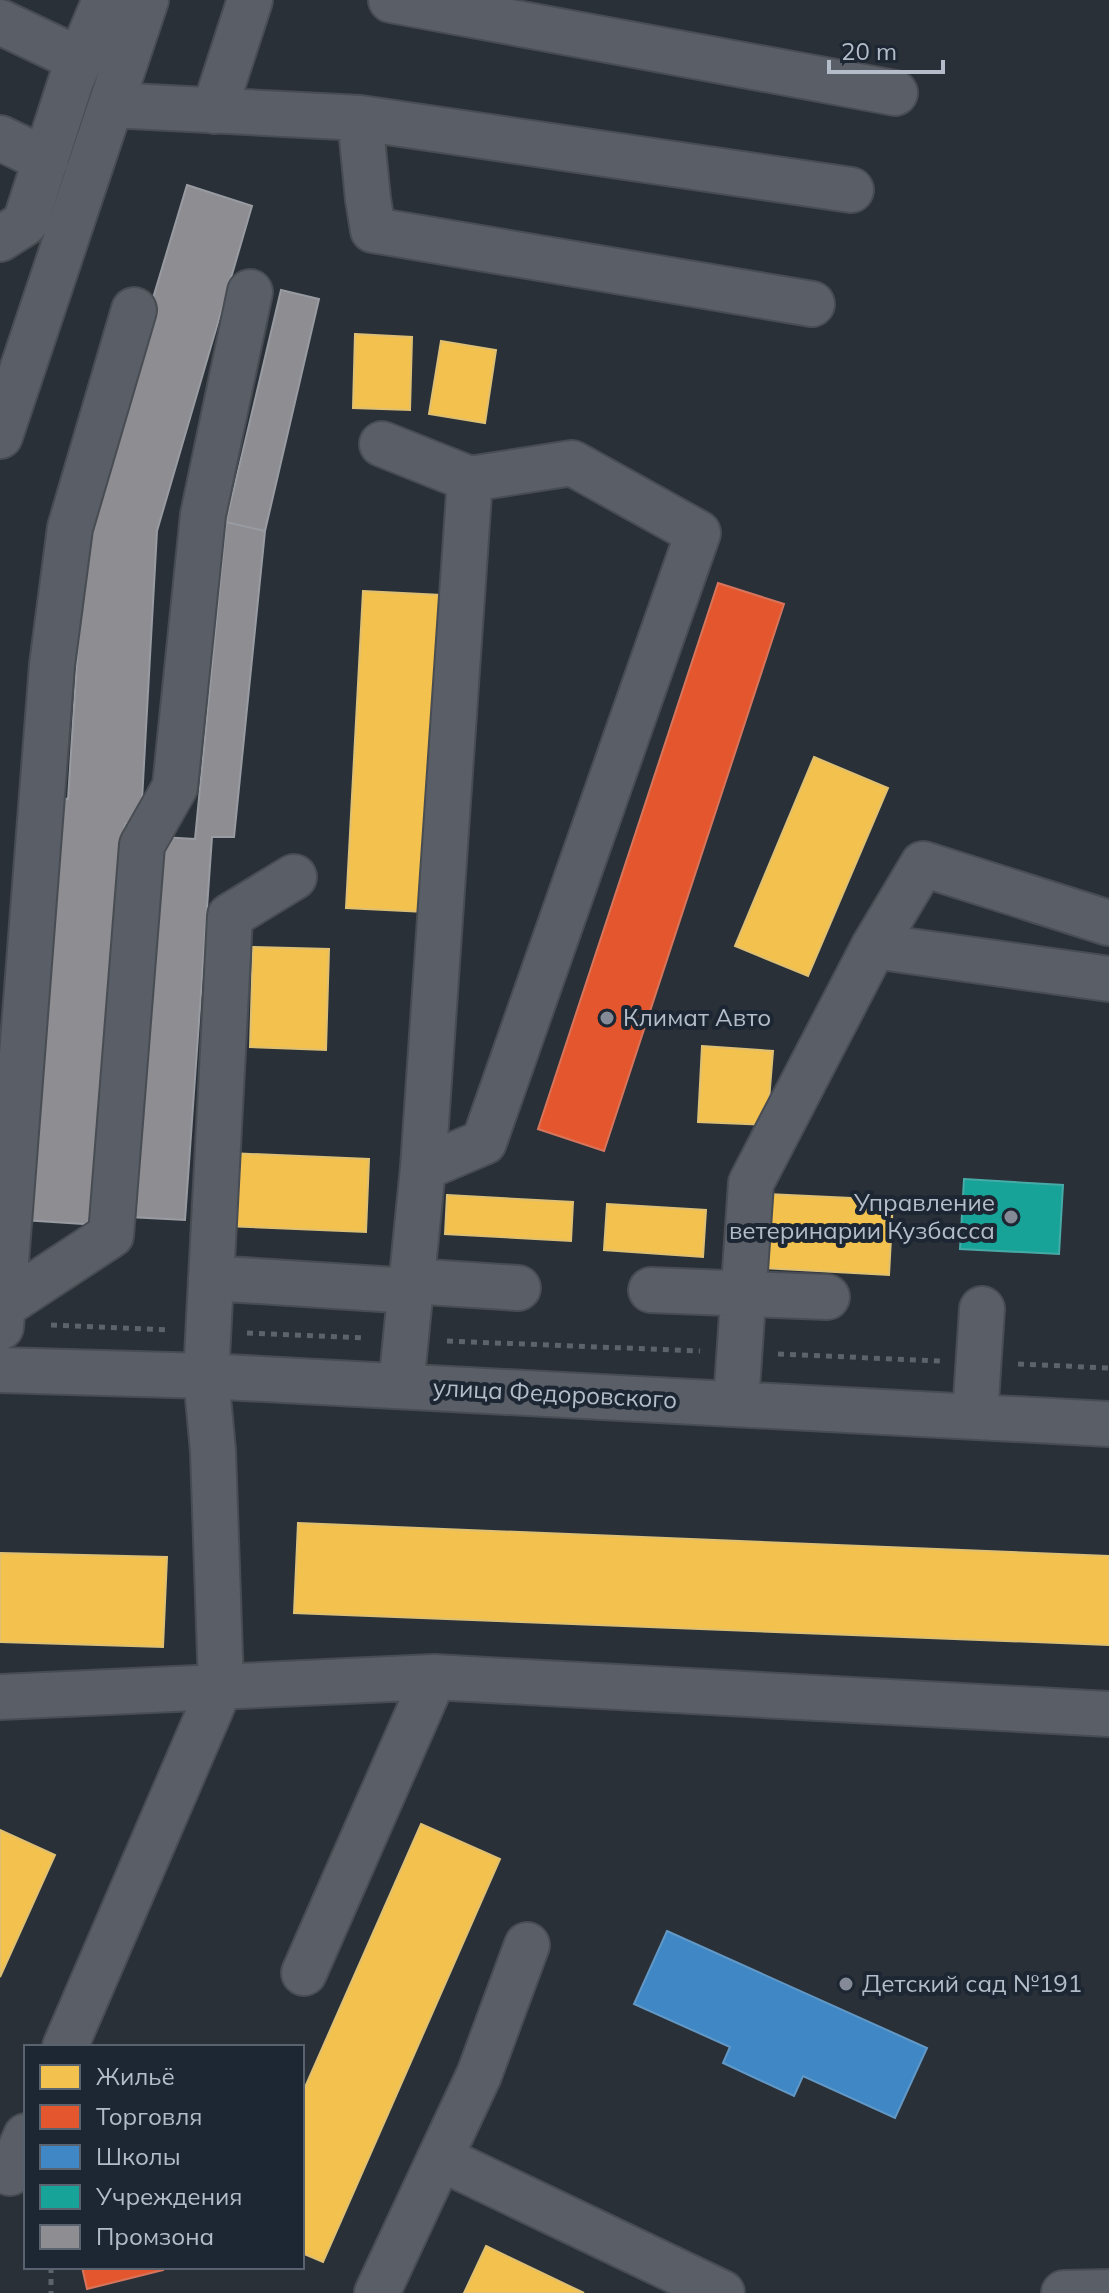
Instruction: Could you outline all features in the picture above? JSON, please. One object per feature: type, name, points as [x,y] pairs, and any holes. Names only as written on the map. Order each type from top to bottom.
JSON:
[{"type":"street","points":[[0,239],[25,223],[71,81],[105,0]]},
{"type":"street","points":[[0,436],[8,385],[111,105],[146,0]]},
{"type":"street","points":[[214,111],[250,0]]},
{"type":"street","points":[[391,0],[895,93]]},
{"type":"street","points":[[0,22],[80,60]]},
{"type":"street","points":[[111,105],[360,118],[851,190]]},
{"type":"street","points":[[360,118],[373,230],[812,304]]},
{"type":"street","points":[[0,138],[46,160]]},
{"type":"street","points":[[1,1323],[111,1235],[142,845],[175,787],[203,515],[250,292]]},
{"type":"street","points":[[1,1323],[58,619],[70,528],[134,310]]},
{"type":"street","points":[[382,444],[470,479],[572,463],[698,533],[484,1142],[423,1168]]},
{"type":"street","points":[[401,1386],[423,1168],[470,479]]},
{"type":"street","points":[[736,1403],[751,1183],[874,946],[923,864],[1109,923]]},
{"type":"street","points":[[66,2045],[221,1685],[213,1451],[206,1376],[230,916],[294,877]]},
{"type":"street","points":[[874,946],[1109,979]]},
{"type":"street","points":[[211,1278],[518,1288]]},
{"type":"street","points":[[651,1290],[827,1297]]},
{"type":"street","points":[[975,1416],[982,1309]]},
{"type":"street","name":"улица Федоровского","points":[[0,1370],[206,1376],[1109,1424]]},
{"type":"street","points":[[304,1973],[434,1677]]},
{"type":"street","points":[[0,1697],[434,1677],[1109,1714]]},
{"type":"street","points":[[377,2293],[479,2075],[527,1945]]},
{"type":"street","points":[[440,2158],[722,2293]]},
{"type":"street","points":[[1064,2293],[1109,2292]]},
{"type":"path","points":[[1,1323],[1109,1368]]},
{"type":"path","points":[[51,2269],[51,2293]]},
{"type":"building: Жильё","points":[[355,334],[412,337],[410,410],[353,408]]},
{"type":"building: Жильё","points":[[441,341],[496,350],[485,423],[429,414]]},
{"type":"building: Жильё","points":[[363,591],[441,595],[425,912],[346,908]]},
{"type":"building: Жильё","points":[[814,757],[888,788],[808,976],[735,946]]},
{"type":"building: Жильё","points":[[253,947],[329,949],[326,1050],[250,1047]]},
{"type":"building: Жильё","points":[[702,1046],[773,1051],[767,1125],[698,1122]]},
{"type":"building: Жильё","points":[[229,1153],[369,1159],[366,1232],[226,1226]]},
{"type":"building: Жильё","points":[[767,1194],[893,1200],[889,1275],[763,1268]]},
{"type":"building: Жильё","points":[[447,1195],[573,1202],[571,1241],[445,1234]]},
{"type":"building: Жильё","points":[[607,1204],[706,1210],[703,1257],[604,1250]]},
{"type":"building: Жильё","points":[[298,1523],[1109,1556],[1109,1645],[294,1613]]},
{"type":"building: Жильё","points":[[0,1553],[167,1557],[163,1647],[0,1642]]},
{"type":"building: Жильё","points":[[421,1824],[500,1859],[323,2262],[304,2254],[304,2089]]},
{"type":"building: Жильё","points":[[0,1830],[55,1855],[0,1977]]},
{"type":"building: Жильё","points":[[486,2246],[584,2293],[464,2293]]},
{"type":"building: Торговля","points":[[718,583],[784,604],[604,1151],[538,1129]]},
{"type":"building: Торговля","points":[[82,2269],[163,2270],[87,2289]]},
{"type":"building: Школы","points":[[667,1931],[927,2048],[895,2118],[803,2076],[794,2096],[723,2063],[730,2047],[634,2004]]},
{"type":"building: Учреждения","name":"Управление ветеринарии Кузбасса","points":[[964,1179],[1063,1185],[1059,1254],[960,1249]]},
{"type":"building: Промзона","points":[[187,185],[252,206],[157,531],[141,818],[125,824],[98,1225],[23,1220],[51,797],[68,799],[86,521]]},
{"type":"building: Промзона","points":[[281,290],[319,299],[265,531],[226,522]]},
{"type":"building: Промзона","points":[[226,522],[265,531],[234,837],[212,837],[185,1220],[129,1217],[162,837],[195,839]]},
{"type":"place","name":"Климат Авто","points":[[607,1018]]},
{"type":"place","name":"Управление ветеринарии Кузбасса","points":[[1011,1217]]},
{"type":"place","name":"Детский сад №191","points":[[846,1984]]}]
